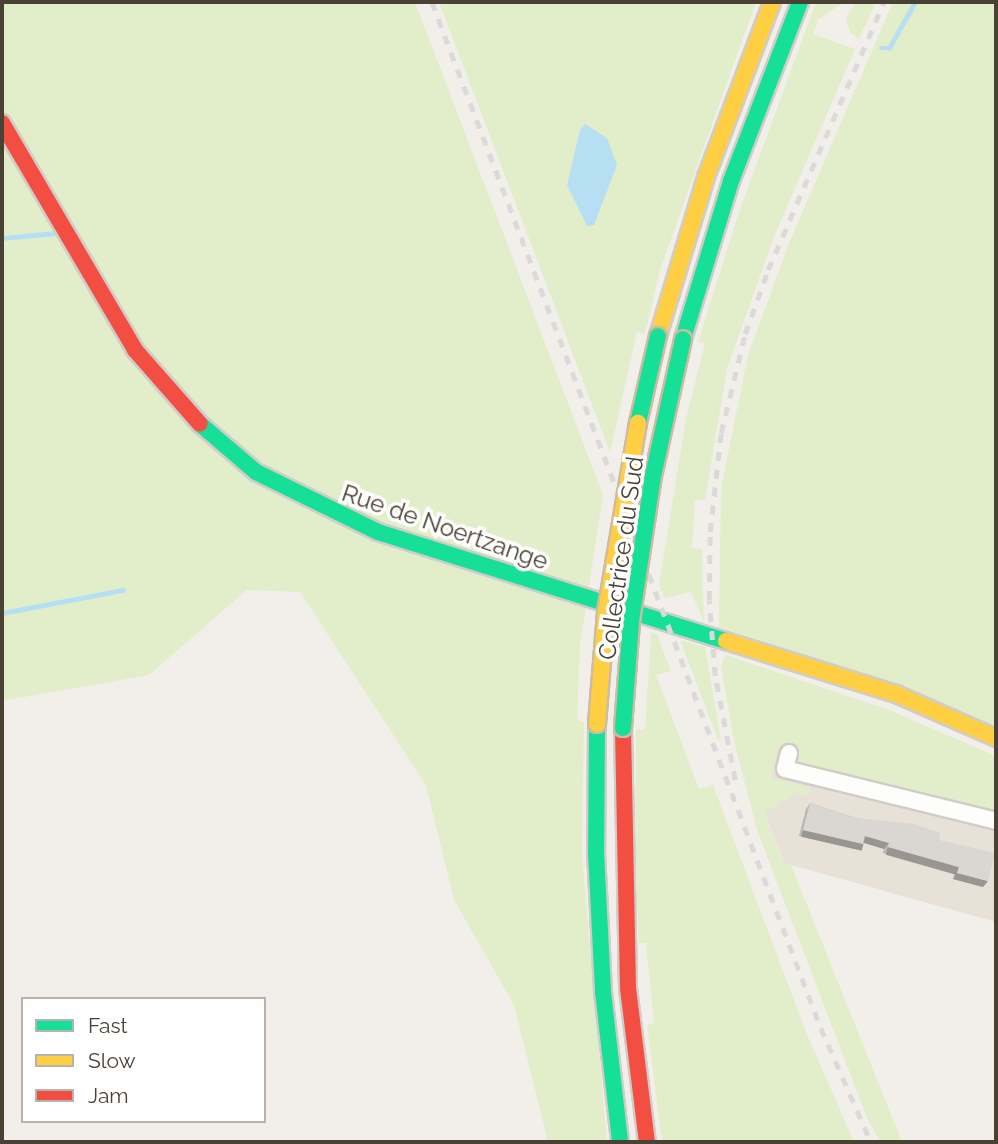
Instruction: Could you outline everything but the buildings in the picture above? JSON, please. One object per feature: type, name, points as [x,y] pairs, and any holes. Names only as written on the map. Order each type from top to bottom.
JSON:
[{"type":"main road","name":"Collectrice du Sud","points":[[620,1142],[603,992],[596,852],[597,724],[606,612],[627,471],[658,336],[706,177],[772,2]]},
{"type":"main road","name":"Collectrice du Sud","points":[[647,1142],[628,988],[622,854],[623,727],[631,621],[651,489],[683,340],[732,181],[800,2]]},
{"type":"main road","name":"Rue de Noertzange","points":[[2,123],[135,350],[184,411],[256,472],[378,532],[896,694],[996,738]]},
{"type":"street","points":[[789,753],[785,769],[996,821]]},
{"type":"shaded area","points":[[787,741],[798,746],[800,764],[996,821],[996,922],[784,863],[764,811],[798,793],[808,796],[811,788],[771,778],[777,749]]},
{"type":"green space","points":[[2,2],[415,2],[603,495],[580,645],[577,720],[584,722],[582,854],[607,1142],[548,1142],[514,1005],[454,900],[426,785],[300,592],[247,590],[149,675],[2,701]]},
{"type":"green space","points":[[439,2],[756,2],[661,267],[645,334],[637,332],[610,452]]},
{"type":"green space","points":[[816,2],[844,2],[818,20],[813,34],[855,49],[774,237],[727,369],[705,500],[695,500],[692,548],[702,549],[704,623],[691,592],[664,598],[659,584],[686,419],[705,343],[698,342],[738,215]]},
{"type":"green space","points":[[856,2],[876,2],[859,39],[850,32],[846,18]]},
{"type":"green space","points":[[893,2],[996,2],[996,730],[859,673],[719,627],[721,488],[748,355],[789,243]]},
{"type":"green space","points":[[651,632],[657,634],[671,671],[656,675],[699,789],[713,785],[806,1032],[854,1142],[662,1142],[647,1025],[654,1024],[646,943],[639,943],[635,854],[636,729],[645,730]]},
{"type":"green space","points":[[680,640],[705,647],[721,740],[718,740]]},
{"type":"green space","points":[[726,655],[889,710],[996,756],[996,821],[807,775],[800,764],[798,746],[787,741],[777,749],[771,778],[811,788],[808,796],[798,793],[764,812],[783,862],[791,865],[902,1142],[880,1142],[867,1118],[757,830],[734,741],[721,665]]},
{"type":"water","points":[[585,124],[607,138],[617,165],[594,225],[587,226],[567,185],[580,130]]},
{"type":"waterway","points":[[881,48],[889,48],[915,2]]},
{"type":"waterway","points":[[2,238],[55,233]]},
{"type":"waterway","points":[[2,613],[123,590]]},
{"type":"railway","points":[[432,2],[821,1028],[871,1142]]},
{"type":"railway","points":[[735,780],[715,676],[709,600],[710,532],[721,433],[745,334],[768,270],[884,2]]},
{"type":"traffic: fast","points":[[683,339],[731,181],[800,2]]},
{"type":"traffic: fast","points":[[638,423],[658,336]]},
{"type":"traffic: fast","points":[[623,728],[631,621],[653,476],[683,339]]},
{"type":"traffic: fast","points":[[200,424],[256,472],[378,532],[726,641]]},
{"type":"traffic: fast","points":[[597,724],[596,852],[603,992],[620,1142]]},
{"type":"traffic: slow","points":[[658,336],[706,177],[772,2]]},
{"type":"traffic: slow","points":[[597,724],[606,612],[638,423]]},
{"type":"traffic: slow","points":[[726,641],[896,694],[996,738]]},
{"type":"traffic: jam","points":[[2,123],[135,350],[200,424]]},
{"type":"traffic: jam","points":[[623,728],[628,988],[647,1142]]}]
